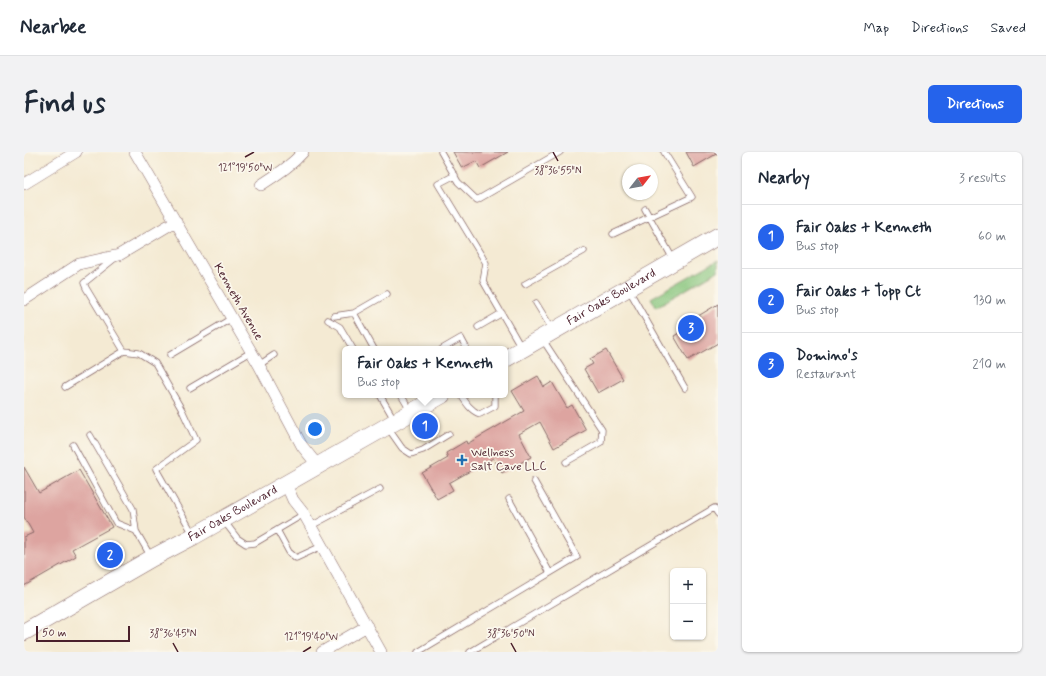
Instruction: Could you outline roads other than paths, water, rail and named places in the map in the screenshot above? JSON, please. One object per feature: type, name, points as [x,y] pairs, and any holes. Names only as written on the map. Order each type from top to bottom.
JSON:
[{"type":"main road","name":"Fair Oaks Boulevard","points":[[508,357],[718,236]]},
{"type":"main road","name":"Fair Oaks Boulevard","points":[[24,632],[152,558],[318,466],[419,406],[436,398]]},
{"type":"street","points":[[24,184],[76,152]]},
{"type":"street","name":"Kenneth Avenue","points":[[135,152],[259,365],[302,446],[318,466]]},
{"type":"street","points":[[261,185],[286,169],[297,160],[303,152]]},
{"type":"street","points":[[24,300],[78,264],[119,255],[176,221]]},
{"type":"street","points":[[286,484],[293,500],[304,514],[381,652]]},
{"type":"street","points":[[322,652],[367,626]]},
{"type":"lane","points":[[441,152],[458,182],[477,200],[560,152]]},
{"type":"lane","points":[[613,234],[692,197],[664,152]]},
{"type":"lane","points":[[454,175],[438,184],[486,263],[483,281],[522,349]]},
{"type":"lane","points":[[645,209],[675,262]]},
{"type":"lane","points":[[525,284],[584,251]]},
{"type":"lane","points":[[119,255],[84,282],[86,288],[124,351]]},
{"type":"lane","points":[[628,288],[685,388]]},
{"type":"lane","points":[[334,316],[354,313],[387,294]]},
{"type":"lane","points":[[536,303],[547,335],[602,430],[601,442],[566,462]]},
{"type":"lane","points":[[354,313],[372,346]]},
{"type":"lane","points":[[478,327],[502,313]]},
{"type":"lane","points":[[170,355],[232,318]]},
{"type":"lane","points":[[328,320],[340,327],[351,346]]},
{"type":"lane","points":[[447,346],[461,338],[465,346]]},
{"type":"lane","points":[[65,387],[124,351],[139,353],[155,363],[182,410],[196,440],[156,469],[194,536]]},
{"type":"lane","points":[[190,388],[251,352]]},
{"type":"lane","points":[[259,365],[274,355]]},
{"type":"lane","points":[[381,398],[402,448],[411,454],[423,450],[449,434]]},
{"type":"lane","points":[[406,398],[419,406]]},
{"type":"lane","points":[[463,398],[470,408],[480,414],[495,406],[495,398]]},
{"type":"lane","points":[[90,435],[133,509],[136,531],[152,558]]},
{"type":"lane","points":[[73,444],[116,523],[136,531]]},
{"type":"lane","points":[[418,652],[577,557],[534,481]]},
{"type":"lane","points":[[310,526],[380,489]]},
{"type":"lane","points":[[509,500],[550,573]]},
{"type":"lane","points":[[470,652],[714,508],[718,514]]},
{"type":"lane","points":[[223,520],[237,538],[246,544],[255,543],[304,514]]},
{"type":"lane","points":[[277,530],[289,552],[296,558],[322,546]]},
{"type":"place","name":"Domino's","points":[[691,328]]},
{"type":"place","name":"Fair Oaks + Kenneth","points":[[425,426]]},
{"type":"place","name":"Wellness Salt Cave LLC","points":[[462,460]]},
{"type":"place","name":"Fair Oaks + Topp Ct","points":[[110,555]]}]
